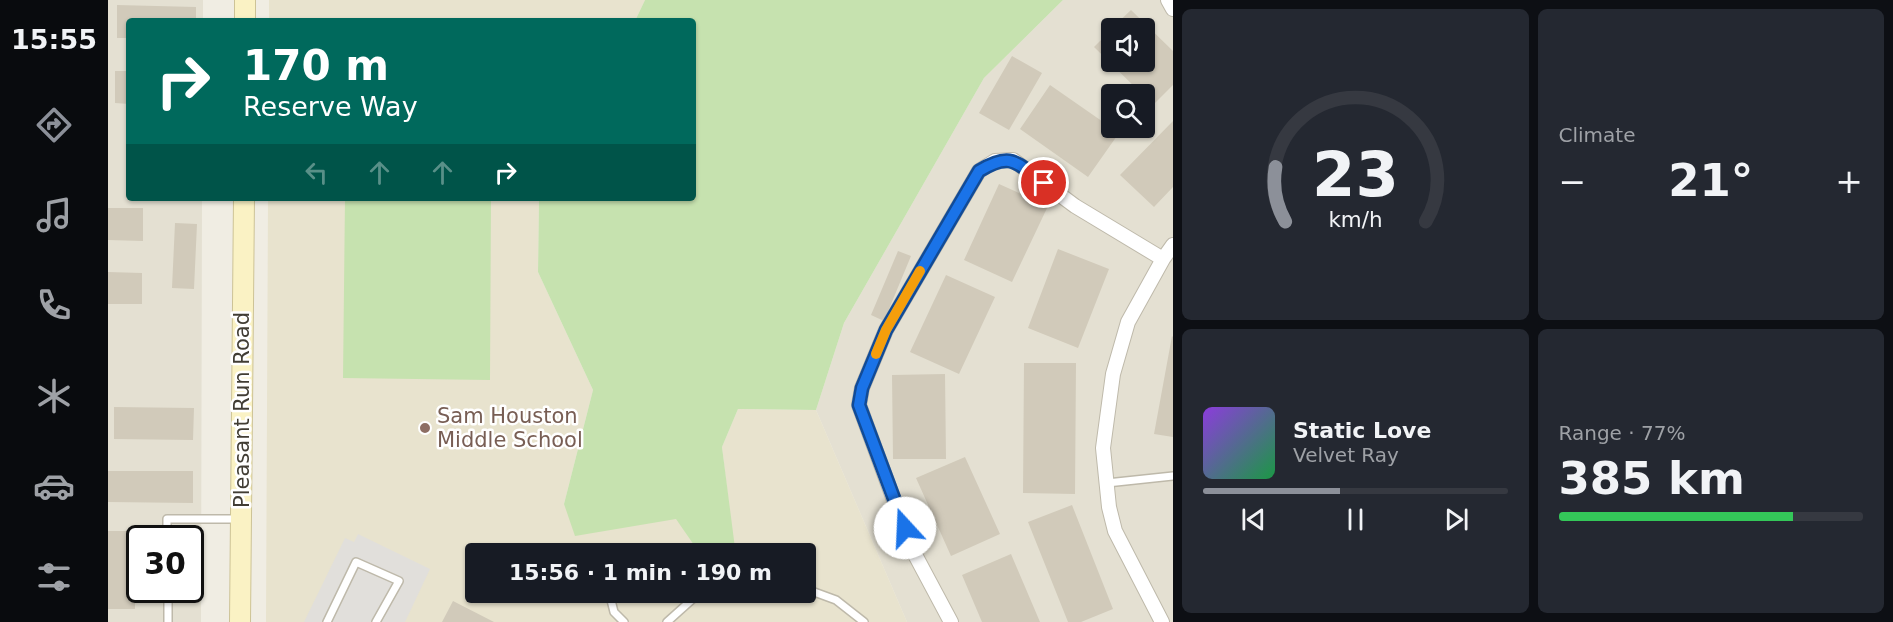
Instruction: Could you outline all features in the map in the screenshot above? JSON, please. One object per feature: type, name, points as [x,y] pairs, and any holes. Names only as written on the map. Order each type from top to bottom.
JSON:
[{"type":"street","points":[[245,0],[245,18]]},
{"type":"street","points":[[1168,0],[1173,9]]},
{"type":"street","points":[[951,622],[912,549],[859,405],[862,388],[886,330],[979,171],[995,161],[1012,160],[1076,207],[1168,261]]},
{"type":"street","name":"Pleasant Run Road","points":[[240,622],[244,201]]},
{"type":"street","points":[[1162,622],[1115,531],[1109,507],[1103,448],[1113,374],[1128,322],[1168,261],[1173,245]]},
{"type":"lane","points":[[1107,483],[1173,476]]},
{"type":"lane","points":[[167,525],[167,519],[241,519]]},
{"type":"lane","points":[[327,622],[356,562],[399,580],[376,622]]},
{"type":"lane","points":[[816,593],[836,600],[864,622]]},
{"type":"lane","points":[[168,603],[168,622]]},
{"type":"lane","points":[[612,603],[614,612],[624,622]]},
{"type":"lane","points":[[667,622],[685,603]]},
{"type":"shaded area","points":[[108,0],[203,0],[203,18],[126,18],[126,201],[202,201],[201,525],[126,525],[126,603],[201,603],[201,622],[108,622]]},
{"type":"shaded area","points":[[269,0],[645,0],[636,18],[269,18]]},
{"type":"shaded area","points":[[1063,0],[1173,0],[1173,622],[907,622],[816,410],[844,323],[984,78]]},
{"type":"shaded area","name":"Sam Houston Middle School","points":[[268,201],[539,201],[538,272],[593,390],[564,504],[677,519],[693,543],[465,543],[465,603],[816,603],[816,543],[733,543],[722,447],[738,409],[816,410],[907,622],[266,622]]},
{"type":"shaded area","points":[[358,534],[430,569],[405,622],[304,622],[345,538],[354,542]]},
{"type":"green space","points":[[645,0],[1063,0],[984,78],[844,323],[816,410],[738,409],[722,447],[734,543],[693,543],[676,519],[575,536],[564,504],[593,390],[538,272],[539,201],[696,201],[696,18],[636,18]]},
{"type":"green space","points":[[345,201],[491,201],[490,380],[343,378]]},
{"type":"building","points":[[117,5],[196,7],[196,18],[126,18],[126,38],[117,38]]},
{"type":"building","points":[[1131,10],[1139,18],[1123,18]]},
{"type":"building","points":[[1155,33],[1173,51],[1173,85],[1155,103],[1155,84],[1132,84],[1120,72],[1155,72]]},
{"type":"building","points":[[1101,40],[1101,54],[1094,47]]},
{"type":"building","points":[[1012,56],[1042,73],[1009,130],[979,113]]},
{"type":"building","points":[[115,71],[126,71],[126,104],[115,103]]},
{"type":"building","points":[[1050,85],[1101,120],[1101,138],[1115,138],[1088,177],[1020,129]]},
{"type":"building","points":[[1173,121],[1173,187],[1154,207],[1120,175]]},
{"type":"building","points":[[999,184],[1048,206],[1012,282],[964,260]]},
{"type":"building","points":[[108,208],[143,208],[143,241],[108,240]]},
{"type":"building","points":[[175,223],[197,224],[194,289],[172,288]]},
{"type":"building","points":[[1058,249],[1109,269],[1078,348],[1028,328]]},
{"type":"building","points":[[898,251],[911,256],[884,321],[871,315]]},
{"type":"building","points":[[108,272],[142,273],[142,304],[108,304]]},
{"type":"building","points":[[946,275],[995,297],[959,374],[910,352]]},
{"type":"building","points":[[1173,337],[1173,437],[1154,434]]},
{"type":"building","points":[[1024,363],[1076,363],[1075,494],[1023,493]]},
{"type":"building","points":[[945,374],[946,459],[893,459],[892,375]]},
{"type":"building","points":[[114,407],[194,408],[193,440],[114,439]]},
{"type":"building","points":[[965,457],[1000,534],[951,556],[916,478]]},
{"type":"building","points":[[108,471],[193,471],[193,503],[108,502]]},
{"type":"building","points":[[1072,505],[1113,609],[1081,622],[1068,622],[1028,522]]},
{"type":"building","points":[[108,531],[126,531],[126,603],[135,603],[135,609],[108,609]]},
{"type":"building","points":[[1011,554],[1040,622],[982,622],[962,575]]},
{"type":"building","points":[[453,601],[494,622],[442,622]]},
{"type":"slow traffic","points":[[876,354],[886,330],[920,271]]},
{"type":"place","name":"Sam Houston Middle School","points":[[425,428]]},
{"type":"route","points":[[905,528],[859,405],[862,388],[886,330],[979,171],[995,161],[1012,160],[1044,183]]}]
